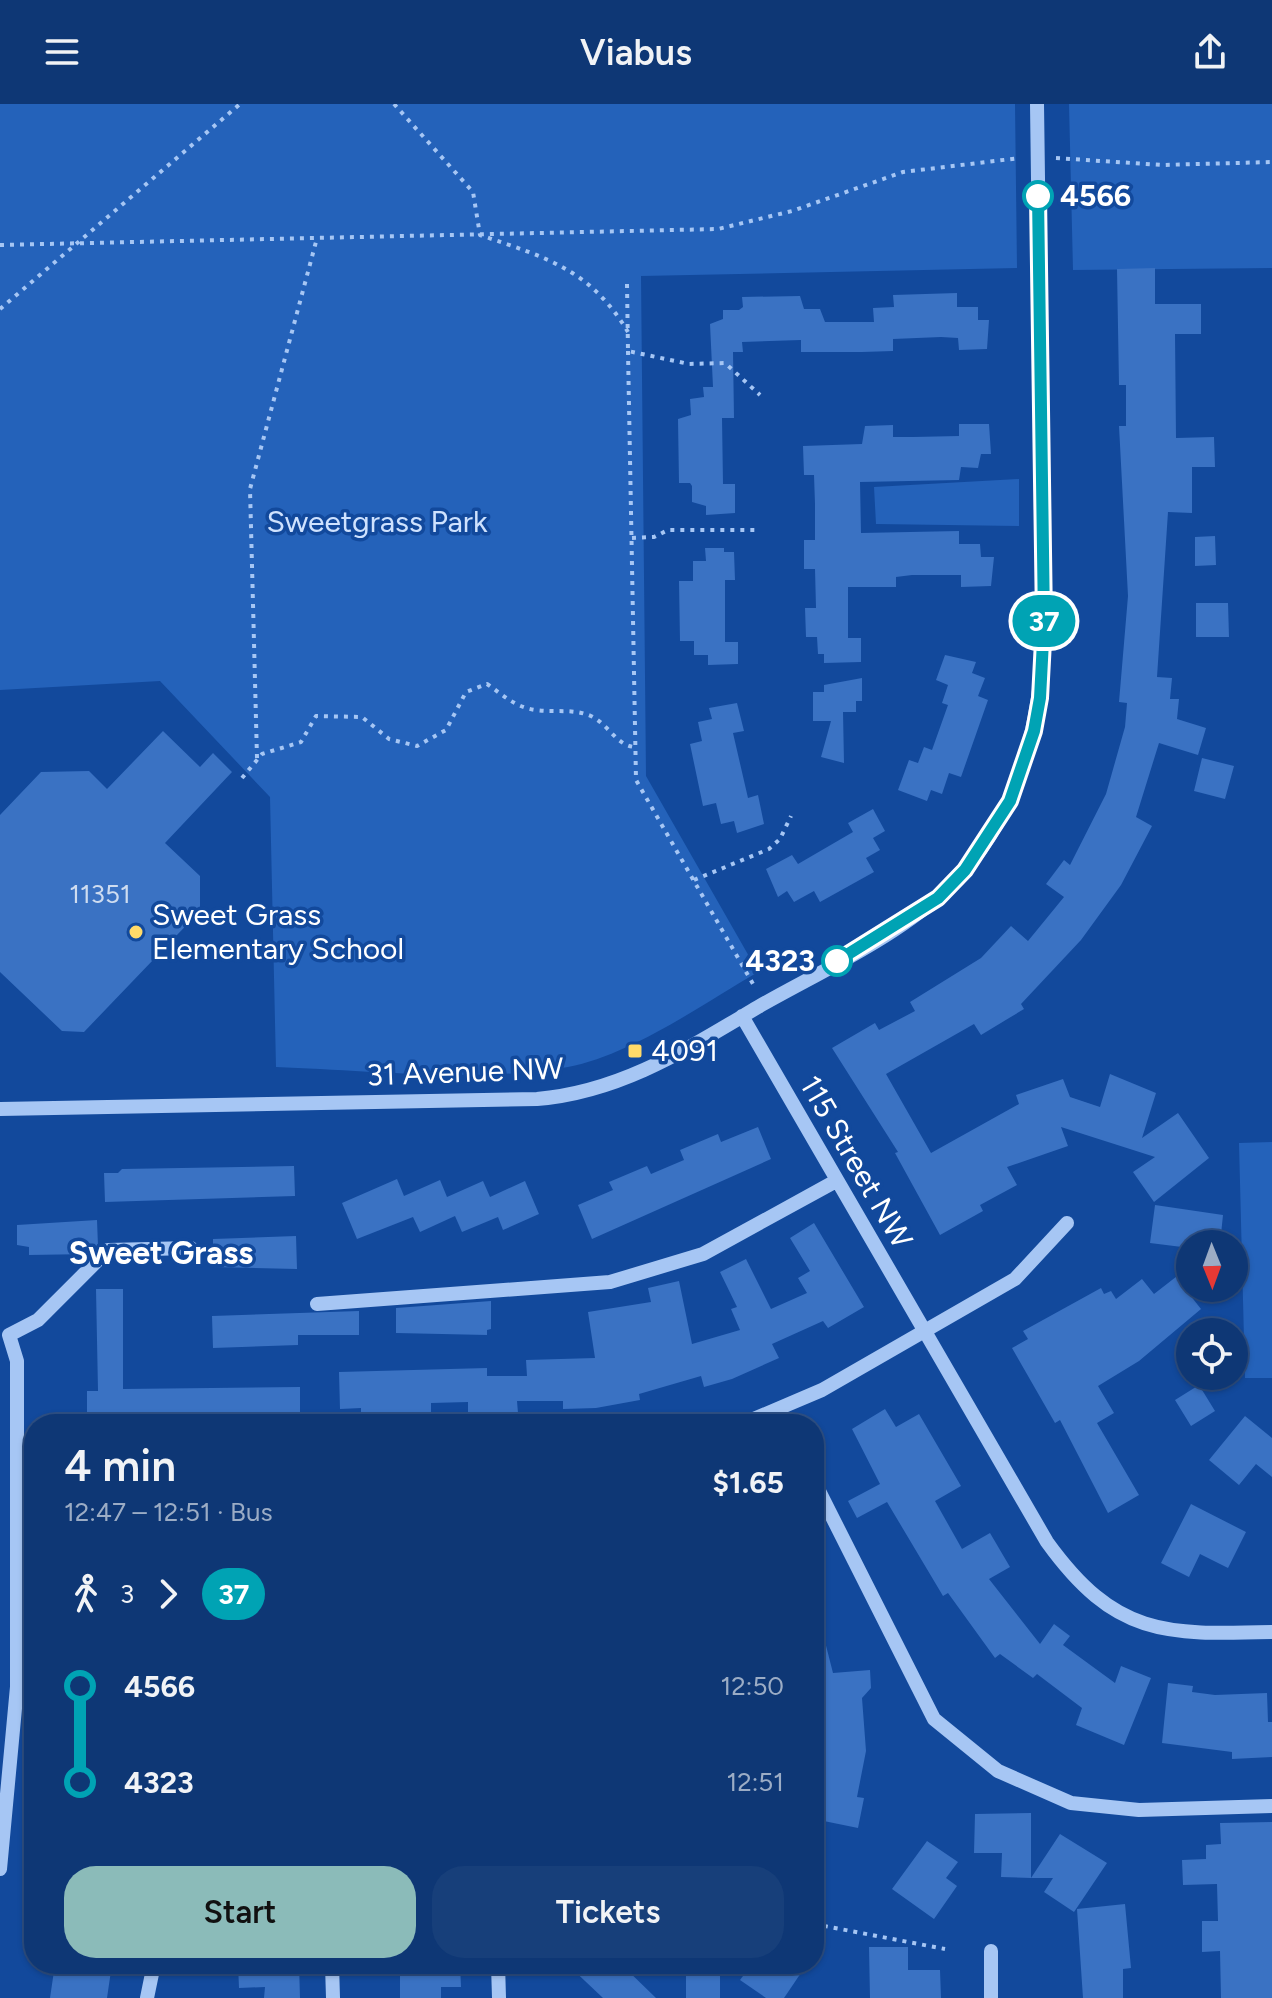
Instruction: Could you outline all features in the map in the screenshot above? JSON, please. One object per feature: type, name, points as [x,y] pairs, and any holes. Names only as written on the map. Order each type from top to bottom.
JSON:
[{"type":"street","name":"31 Avenue NW","points":[[0,1109],[557,1097],[597,1089],[636,1076],[938,898],[965,870],[1010,801],[1026,763],[1040,698],[1044,622],[1037,104]]},
{"type":"street","name":"115 Street NW","points":[[742,1016],[1060,1560],[1097,1600],[1149,1625],[1199,1633],[1272,1632]]},
{"type":"street","points":[[317,1304],[610,1282],[703,1254],[836,1181]]},
{"type":"street","points":[[787,1414],[1015,1279],[1067,1223]]},
{"type":"street","points":[[0,1869],[17,1687],[17,1361],[5,1331],[38,1320],[108,1250],[191,1248]]},
{"type":"street","points":[[18,1471],[24,1471]]},
{"type":"street","points":[[824,1501],[934,1719],[998,1771],[1071,1803],[1139,1810],[1272,1806]]},
{"type":"street","points":[[991,1951],[991,1998]]},
{"type":"street","points":[[147,1998],[152,1974]]},
{"type":"street","points":[[332,1974],[333,1998]]},
{"type":"street","points":[[498,1974],[499,1998]]},
{"type":"path","points":[[0,309],[240,104]]},
{"type":"path","points":[[394,104],[473,192],[480,235]]},
{"type":"path","points":[[0,245],[718,229],[792,211],[903,172],[1014,158]]},
{"type":"path","points":[[1064,159],[1162,165],[1272,162]]},
{"type":"path","points":[[480,235],[537,254],[589,282],[613,307],[628,332]]},
{"type":"path","points":[[257,758],[250,489],[317,238]]},
{"type":"path","points":[[627,284],[636,782],[753,984]]},
{"type":"path","points":[[628,351],[689,364],[725,363],[760,395]]},
{"type":"path","points":[[632,538],[654,537],[668,530],[757,530]]},
{"type":"path","points":[[242,778],[257,758],[269,750],[301,742],[316,716],[362,717],[397,743],[423,744],[446,730],[466,692],[487,684],[510,702],[526,708],[574,711],[594,717],[624,745],[635,747]]},
{"type":"path","points":[[694,880],[769,849],[780,839],[791,816]]},
{"type":"path","points":[[824,1926],[945,1949]]},
{"type":"green space","name":"Sweetgrass Park","points":[[0,104],[1015,104],[1017,268],[641,276],[646,776],[758,972],[617,1052],[568,1067],[534,1072],[461,1075],[276,1067],[270,797],[160,681],[0,690]]},
{"type":"green space","points":[[1069,104],[1272,104],[1272,268],[1073,270]]},
{"type":"green space","points":[[1019,479],[1019,526],[876,524],[874,487]]},
{"type":"green space","points":[[1272,1142],[1272,1378],[1248,1378],[1248,1318],[1243,1318],[1243,1302],[1248,1302],[1248,1230],[1241,1230],[1239,1143]]},
{"type":"building","points":[[1155,268],[1155,304],[1201,304],[1201,334],[1175,334],[1176,438],[1214,437],[1215,467],[1192,467],[1192,513],[1168,512],[1157,677],[1172,678],[1170,699],[1179,699],[1177,719],[1206,728],[1198,755],[1159,743],[1136,817],[1152,826],[1121,885],[1081,940],[1021,1004],[1024,1009],[981,1035],[974,1024],[886,1074],[931,1153],[1019,1104],[1016,1095],[1063,1079],[1070,1097],[1100,1107],[1110,1074],[1156,1093],[1142,1138],[1178,1113],[1209,1158],[1154,1202],[1133,1172],[1155,1157],[1061,1127],[1068,1146],[1007,1167],[1017,1185],[980,1205],[983,1211],[940,1235],[895,1153],[898,1152],[832,1048],[875,1023],[879,1030],[915,1011],[910,1002],[981,958],[1011,926],[1028,941],[1064,897],[1046,884],[1064,860],[1070,865],[1106,794],[1125,727],[1127,703],[1119,702],[1128,596],[1119,426],[1126,426],[1126,385],[1119,385],[1117,269]]},
{"type":"building","points":[[957,293],[957,307],[978,307],[978,320],[989,320],[987,349],[959,350],[958,338],[941,337],[893,339],[893,351],[862,352],[801,352],[801,340],[742,342],[743,352],[733,352],[734,418],[722,418],[723,484],[735,484],[735,513],[706,515],[706,506],[692,502],[690,483],[679,483],[678,419],[691,415],[690,399],[704,397],[703,387],[713,387],[710,324],[723,319],[723,310],[739,310],[743,307],[742,297],[800,296],[804,309],[820,309],[825,322],[874,322],[873,308],[894,307],[893,295]]},
{"type":"building","points":[[959,424],[989,424],[991,454],[981,454],[978,468],[961,467],[959,480],[860,482],[861,533],[959,531],[959,544],[980,544],[981,557],[994,557],[991,586],[961,587],[961,575],[912,575],[896,577],[896,587],[848,587],[848,638],[861,638],[861,662],[824,663],[824,654],[818,654],[817,637],[806,637],[805,608],[816,608],[815,569],[804,569],[804,540],[815,540],[815,504],[814,475],[804,475],[803,446],[862,444],[865,426],[893,425],[893,437],[959,436]]},
{"type":"building","points":[[1215,536],[1216,565],[1195,566],[1195,537]]},
{"type":"building","points":[[705,548],[724,548],[724,552],[734,552],[735,580],[725,580],[725,642],[738,642],[738,664],[708,665],[708,655],[694,655],[694,641],[680,641],[679,581],[693,581],[693,561],[706,561]]},
{"type":"building","points":[[1196,603],[1228,603],[1229,637],[1196,637]]},
{"type":"building","points":[[945,655],[976,662],[972,673],[985,678],[978,696],[988,700],[961,777],[949,773],[942,794],[931,790],[927,801],[898,790],[909,760],[918,763],[924,747],[932,750],[948,705],[942,703],[948,685],[936,680]]},
{"type":"building","points":[[862,678],[862,701],[856,701],[856,712],[843,712],[844,763],[821,757],[831,721],[813,721],[813,692],[824,692],[824,685]]},
{"type":"building","points":[[737,703],[744,731],[733,733],[748,798],[758,795],[764,824],[737,833],[734,821],[721,824],[716,803],[703,806],[690,744],[702,741],[698,722],[712,719],[709,708]]},
{"type":"building","points":[[163,731],[200,767],[213,753],[232,772],[165,843],[200,876],[200,911],[84,1032],[62,1031],[0,972],[0,815],[41,772],[89,771],[107,789]]},
{"type":"building","points":[[1202,758],[1234,766],[1225,799],[1194,791]]},
{"type":"building","points":[[873,809],[885,831],[873,838],[880,850],[866,858],[874,872],[820,902],[814,891],[794,902],[787,891],[778,897],[766,869],[792,855],[798,864],[853,832],[848,823]]},
{"type":"building","points":[[758,1127],[771,1159],[592,1239],[578,1205],[613,1190],[609,1182],[647,1166],[651,1174],[684,1160],[680,1150],[718,1134],[721,1142]]},
{"type":"building","points":[[294,1166],[295,1196],[105,1202],[104,1173],[118,1173],[122,1169]]},
{"type":"building","points":[[397,1179],[404,1196],[440,1180],[447,1197],[483,1181],[490,1197],[525,1181],[539,1214],[503,1230],[498,1217],[462,1232],[455,1216],[420,1232],[413,1217],[357,1239],[342,1203]]},
{"type":"building","points":[[1155,1205],[1223,1215],[1221,1230],[1176,1230],[1176,1246],[1150,1243]]},
{"type":"building","points":[[97,1220],[98,1246],[90,1254],[29,1255],[29,1247],[17,1245],[17,1225]]},
{"type":"building","points":[[814,1223],[864,1307],[828,1328],[823,1321],[772,1344],[779,1358],[732,1379],[704,1387],[701,1376],[639,1394],[640,1400],[596,1408],[563,1409],[563,1401],[517,1401],[518,1413],[468,1414],[468,1402],[431,1403],[431,1414],[361,1414],[361,1408],[340,1409],[339,1372],[487,1368],[487,1376],[527,1376],[526,1360],[595,1358],[588,1312],[651,1302],[648,1288],[679,1281],[692,1344],[740,1330],[731,1309],[737,1307],[720,1272],[746,1259],[771,1309],[807,1293],[798,1278],[810,1271],[790,1238]]},
{"type":"building","points":[[296,1236],[297,1269],[213,1267],[213,1239]]},
{"type":"building","points":[[1176,1277],[1176,1302],[1196,1302],[1201,1309],[1190,1318],[1176,1318],[1176,1330],[1139,1361],[1098,1386],[1114,1413],[1097,1423],[1139,1495],[1108,1513],[1060,1420],[1055,1423],[1012,1348],[1028,1339],[1023,1331],[1101,1288],[1104,1294],[1111,1291],[1116,1299],[1142,1279],[1154,1294]]},
{"type":"building","points":[[96,1289],[123,1289],[123,1389],[300,1387],[300,1414],[87,1414],[87,1391],[98,1391]]},
{"type":"building","points":[[491,1301],[491,1329],[487,1330],[487,1335],[396,1333],[396,1308]]},
{"type":"building","points":[[359,1311],[359,1335],[298,1335],[298,1345],[213,1348],[212,1316]]},
{"type":"building","points":[[1191,1390],[1202,1390],[1215,1411],[1191,1426],[1175,1400]]},
{"type":"building","points":[[885,1409],[896,1427],[919,1414],[961,1486],[935,1501],[962,1549],[990,1533],[1010,1567],[989,1579],[1040,1644],[1054,1624],[1070,1636],[1063,1645],[1115,1683],[1121,1666],[1151,1678],[1124,1745],[1076,1725],[1082,1708],[1037,1674],[1033,1678],[1000,1654],[995,1658],[948,1593],[943,1596],[887,1502],[857,1518],[848,1501],[880,1484],[852,1429]]},
{"type":"building","points":[[1245,1416],[1272,1438],[1272,1477],[1256,1464],[1239,1485],[1209,1460]]},
{"type":"building","points":[[1191,1504],[1246,1532],[1228,1568],[1200,1554],[1189,1577],[1161,1563]]},
{"type":"building","points":[[824,1638],[833,1673],[870,1670],[871,1688],[862,1698],[866,1751],[857,1797],[864,1798],[858,1828],[824,1821]]},
{"type":"building","points":[[1168,1683],[1193,1686],[1192,1692],[1215,1695],[1267,1693],[1268,1722],[1272,1722],[1272,1757],[1232,1759],[1232,1752],[1162,1743]]},
{"type":"building","points":[[1031,1813],[1031,1878],[1001,1877],[1002,1853],[974,1853],[975,1814]]},
{"type":"building","points":[[1272,1822],[1272,1998],[1221,1998],[1220,1951],[1202,1952],[1202,1921],[1218,1921],[1217,1884],[1183,1885],[1182,1860],[1206,1859],[1206,1845],[1221,1844],[1220,1823]]},
{"type":"building","points":[[1060,1834],[1107,1863],[1074,1912],[1044,1892],[1053,1878],[1031,1878]]},
{"type":"building","points":[[927,1841],[958,1862],[946,1878],[957,1886],[934,1919],[892,1889]]},
{"type":"building","points":[[1125,1904],[1131,1968],[1123,1969],[1123,1998],[1083,1998],[1077,1909]]},
{"type":"building","points":[[869,1947],[908,1947],[908,1970],[940,1970],[941,1998],[870,1998]]},
{"type":"building","points":[[54,1974],[111,1974],[107,1998],[50,1998]]},
{"type":"building","points":[[238,1974],[299,1974],[300,1998],[264,1998],[265,1987],[239,1988]]},
{"type":"building","points":[[400,1974],[460,1974],[461,1987],[441,1987],[441,1998],[400,1998]]},
{"type":"building","points":[[578,1974],[631,1974],[656,1998],[603,1998]]},
{"type":"building","points":[[686,1974],[720,1974],[720,1998],[686,1998]]},
{"type":"building","points":[[744,1974],[800,1974],[784,1998],[766,1998],[740,1980]]},
{"type":"bus line","name":"37","points":[[837,961],[938,898],[965,870],[1010,801],[1026,763],[1040,698],[1044,622],[1038,196]]},
{"type":"place","name":"4566","points":[[1038,196]]},
{"type":"place","name":"Sweet Grass Elementary School","points":[[136,932]]},
{"type":"place","name":"4323","points":[[837,961]]},
{"type":"place","name":"4091","points":[[635,1051]]},
{"type":"district","name":"Sweet Grass","points":[[161,1253]]}]
